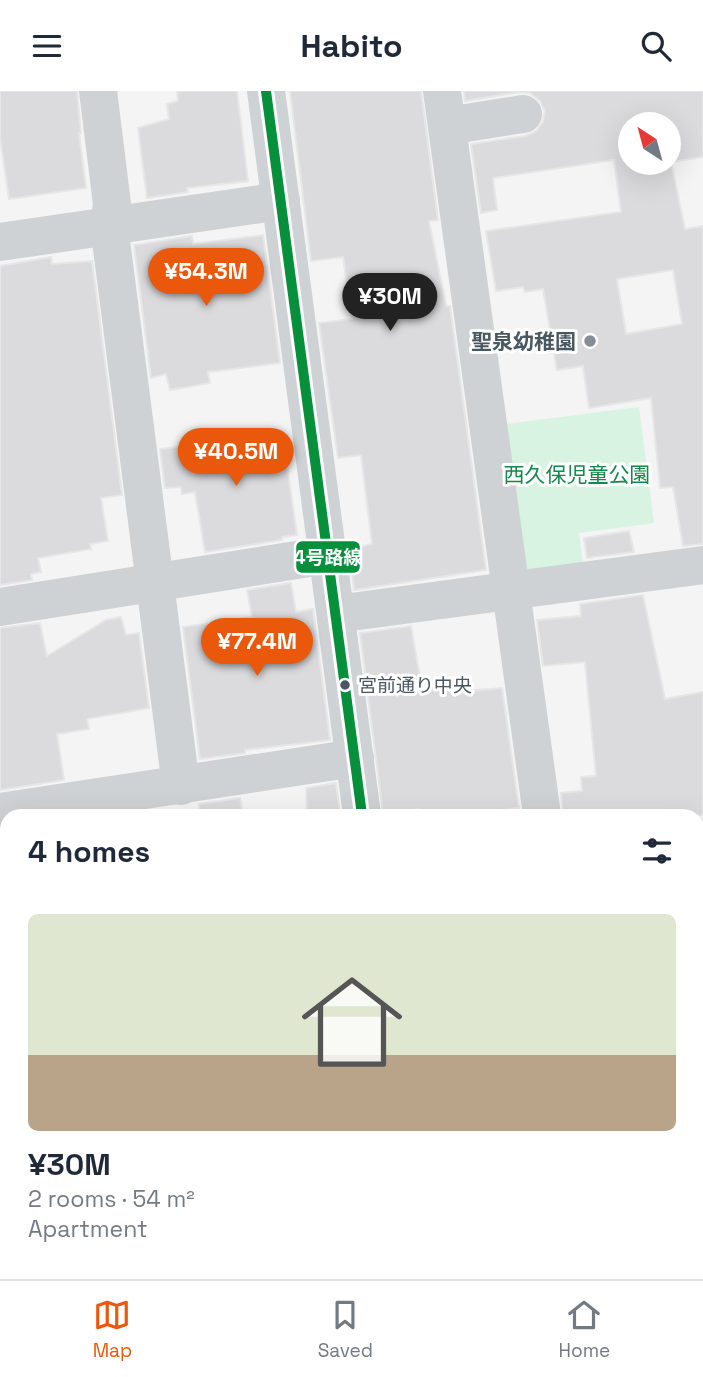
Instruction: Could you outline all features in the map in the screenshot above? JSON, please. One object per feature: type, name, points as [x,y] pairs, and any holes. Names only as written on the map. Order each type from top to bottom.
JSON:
[{"type":"street","points":[[98,91],[112,204],[109,225],[155,582],[176,796]]},
{"type":"street","points":[[267,91],[361,809]]},
{"type":"street","points":[[523,114],[444,109],[541,809]]},
{"type":"street","points":[[0,242],[281,201]]},
{"type":"street","points":[[0,607],[328,555]]},
{"type":"street","points":[[336,614],[703,565]]},
{"type":"street","points":[[33,809],[176,796],[355,758]]},
{"type":"green space","name":"西久保児童公園","points":[[639,407],[654,523],[579,533],[584,571],[529,579],[518,567],[499,425]]},
{"type":"building","points":[[0,91],[77,91],[86,188],[9,199],[0,138]]},
{"type":"building","points":[[177,91],[237,91],[248,181],[187,188],[188,192],[147,198],[138,128],[169,119],[167,104],[178,101]]},
{"type":"building","points":[[290,91],[421,91],[438,220],[429,221],[446,306],[450,306],[486,570],[354,590],[349,549],[372,544],[361,455],[338,458],[319,323],[352,319],[343,257],[311,261]]},
{"type":"building","points":[[464,91],[703,91],[703,157],[681,160],[681,112],[618,112],[618,175],[674,175],[685,229],[703,226],[703,544],[683,546],[673,487],[660,488],[651,398],[589,408],[583,366],[557,370],[543,289],[525,292],[523,287],[496,291],[486,231],[621,212],[614,160],[493,178],[497,210],[481,213],[471,144],[526,136],[536,131],[543,122],[545,111],[540,101],[530,93],[520,92],[465,101]],"holes":[[[673,270],[682,324],[626,334],[617,279]]]},
{"type":"building","points":[[263,235],[280,363],[208,372],[210,383],[170,390],[166,374],[151,378],[134,245],[192,236],[193,244]]},
{"type":"building","points":[[51,257],[52,264],[92,261],[122,495],[101,498],[108,541],[90,544],[91,549],[38,558],[41,572],[31,574],[32,580],[0,585],[0,266]]},
{"type":"building","points":[[282,431],[297,535],[282,537],[282,540],[205,552],[195,492],[182,494],[181,487],[165,488],[160,449]]},
{"type":"building","points":[[629,531],[634,552],[587,558],[584,538]]},
{"type":"building","points":[[291,583],[296,612],[313,609],[330,740],[245,750],[245,753],[200,759],[183,627],[252,617],[247,590]]},
{"type":"building","points":[[643,595],[665,699],[703,692],[703,809],[562,809],[561,793],[582,791],[581,777],[596,776],[585,662],[543,666],[537,620],[581,616],[580,604]]},
{"type":"building","points":[[121,617],[126,635],[139,633],[149,708],[87,719],[89,729],[57,734],[64,780],[0,790],[0,628],[40,623],[47,656],[106,620]]},
{"type":"building","points":[[411,626],[422,689],[451,686],[453,690],[464,687],[465,691],[502,688],[519,808],[382,809],[360,633]]},
{"type":"building","points":[[336,783],[339,809],[307,809],[306,788]]},
{"type":"building","points":[[240,798],[242,809],[199,809],[199,804]]},
{"type":"transit line","name":"4号路線","points":[[266,91],[361,809]]},
{"type":"place","name":"聖泉幼稚園","points":[[590,341]]},
{"type":"place","name":"宮前通り中央","points":[[345,685]]}]
